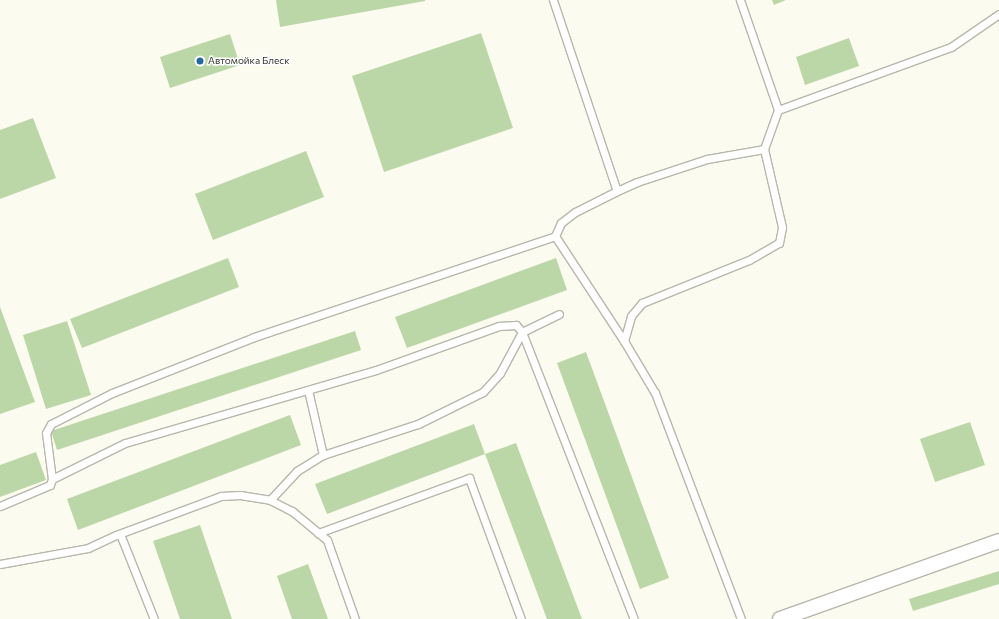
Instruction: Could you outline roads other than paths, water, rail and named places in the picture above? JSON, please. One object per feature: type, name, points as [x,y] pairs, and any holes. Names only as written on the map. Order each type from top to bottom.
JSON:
[{"type":"street","points":[[780,619],[999,541]]},
{"type":"lane","points":[[553,0],[617,191]]},
{"type":"lane","points":[[624,341],[631,316],[642,303],[749,260],[779,244],[782,227],[764,149],[778,110],[740,0]]},
{"type":"lane","points":[[778,110],[951,47],[999,14]]},
{"type":"lane","points":[[52,479],[47,428],[112,393],[254,337],[555,236],[561,224],[575,212],[637,182],[707,159],[764,149]]},
{"type":"lane","points":[[555,236],[624,341],[655,393],[741,619]]},
{"type":"lane","points":[[270,500],[297,471],[323,456],[418,424],[484,392],[500,373],[522,332],[559,314]]},
{"type":"lane","points":[[0,506],[45,489],[52,479],[125,443],[376,370],[499,326],[516,325],[522,332],[634,619]]},
{"type":"lane","points":[[308,390],[323,456]]},
{"type":"lane","points":[[318,533],[469,478],[521,619]]},
{"type":"lane","points":[[0,564],[88,548],[120,534],[221,496],[240,495],[270,500],[292,511],[327,540],[355,619]]},
{"type":"lane","points":[[120,534],[154,619]]},
{"type":"place","name":"Автомойка Блеск","points":[[200,61]]}]
